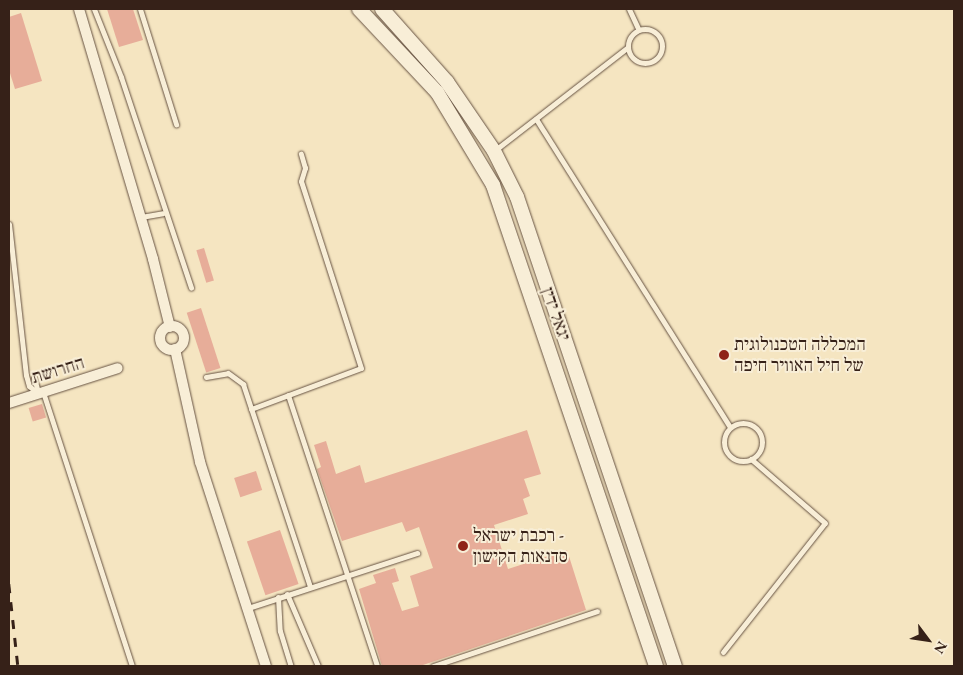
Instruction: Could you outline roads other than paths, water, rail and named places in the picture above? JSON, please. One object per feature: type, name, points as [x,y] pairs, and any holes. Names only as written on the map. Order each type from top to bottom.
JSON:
[{"type":"main road","name":"יגאל ידין","points":[[359,9],[437,92],[493,186],[656,666]]},
{"type":"main road","name":"יגאל ידין","points":[[382,9],[447,82],[494,151],[536,247],[675,666]]},
{"type":"street","points":[[78,9],[141,218],[170,327]]},
{"type":"street","points":[[170,327],[178,328],[184,335],[182,344],[175,349],[166,348],[161,341],[163,332],[170,327]]},
{"type":"street","points":[[175,349],[200,462],[266,666]]},
{"type":"street","name":"החרושת","points":[[9,402],[118,368]]},
{"type":"lane","points":[[94,9],[122,76],[164,213],[191,288]]},
{"type":"lane","points":[[140,9],[176,124]]},
{"type":"lane","points":[[629,9],[639,30]]},
{"type":"lane","points":[[494,151],[627,48],[630,37],[639,30],[650,30],[659,36],[660,53],[653,62],[642,64],[632,58],[627,48]]},
{"type":"lane","points":[[536,119],[730,427]]},
{"type":"lane","points":[[251,409],[361,368],[301,181],[305,168],[302,154]]},
{"type":"lane","points":[[141,218],[164,213]]},
{"type":"lane","points":[[9,224],[26,375],[29,386],[41,392]]},
{"type":"lane","points":[[206,377],[222,372],[238,376],[251,409],[310,587]]},
{"type":"lane","points":[[34,378],[41,392],[132,666]]},
{"type":"lane","points":[[288,395],[348,574],[376,666]]},
{"type":"lane","points":[[723,652],[825,523],[751,459],[733,458],[725,449],[724,437],[730,427],[749,423],[759,431],[760,450],[751,459]]},
{"type":"lane","points":[[247,608],[417,553]]},
{"type":"lane","points":[[287,594],[318,666]]},
{"type":"lane","points":[[278,597],[280,631],[291,666]]},
{"type":"lane","points":[[433,666],[597,611]]},
{"type":"railway","points":[[9,584],[18,666]]},
{"type":"place","name":"המכללה הטכנולוגית של חיל האוויר חיפה","points":[[724,355]]},
{"type":"place","name":"רכבת ישראל - סדנאות הקישון","points":[[463,546]]}]
